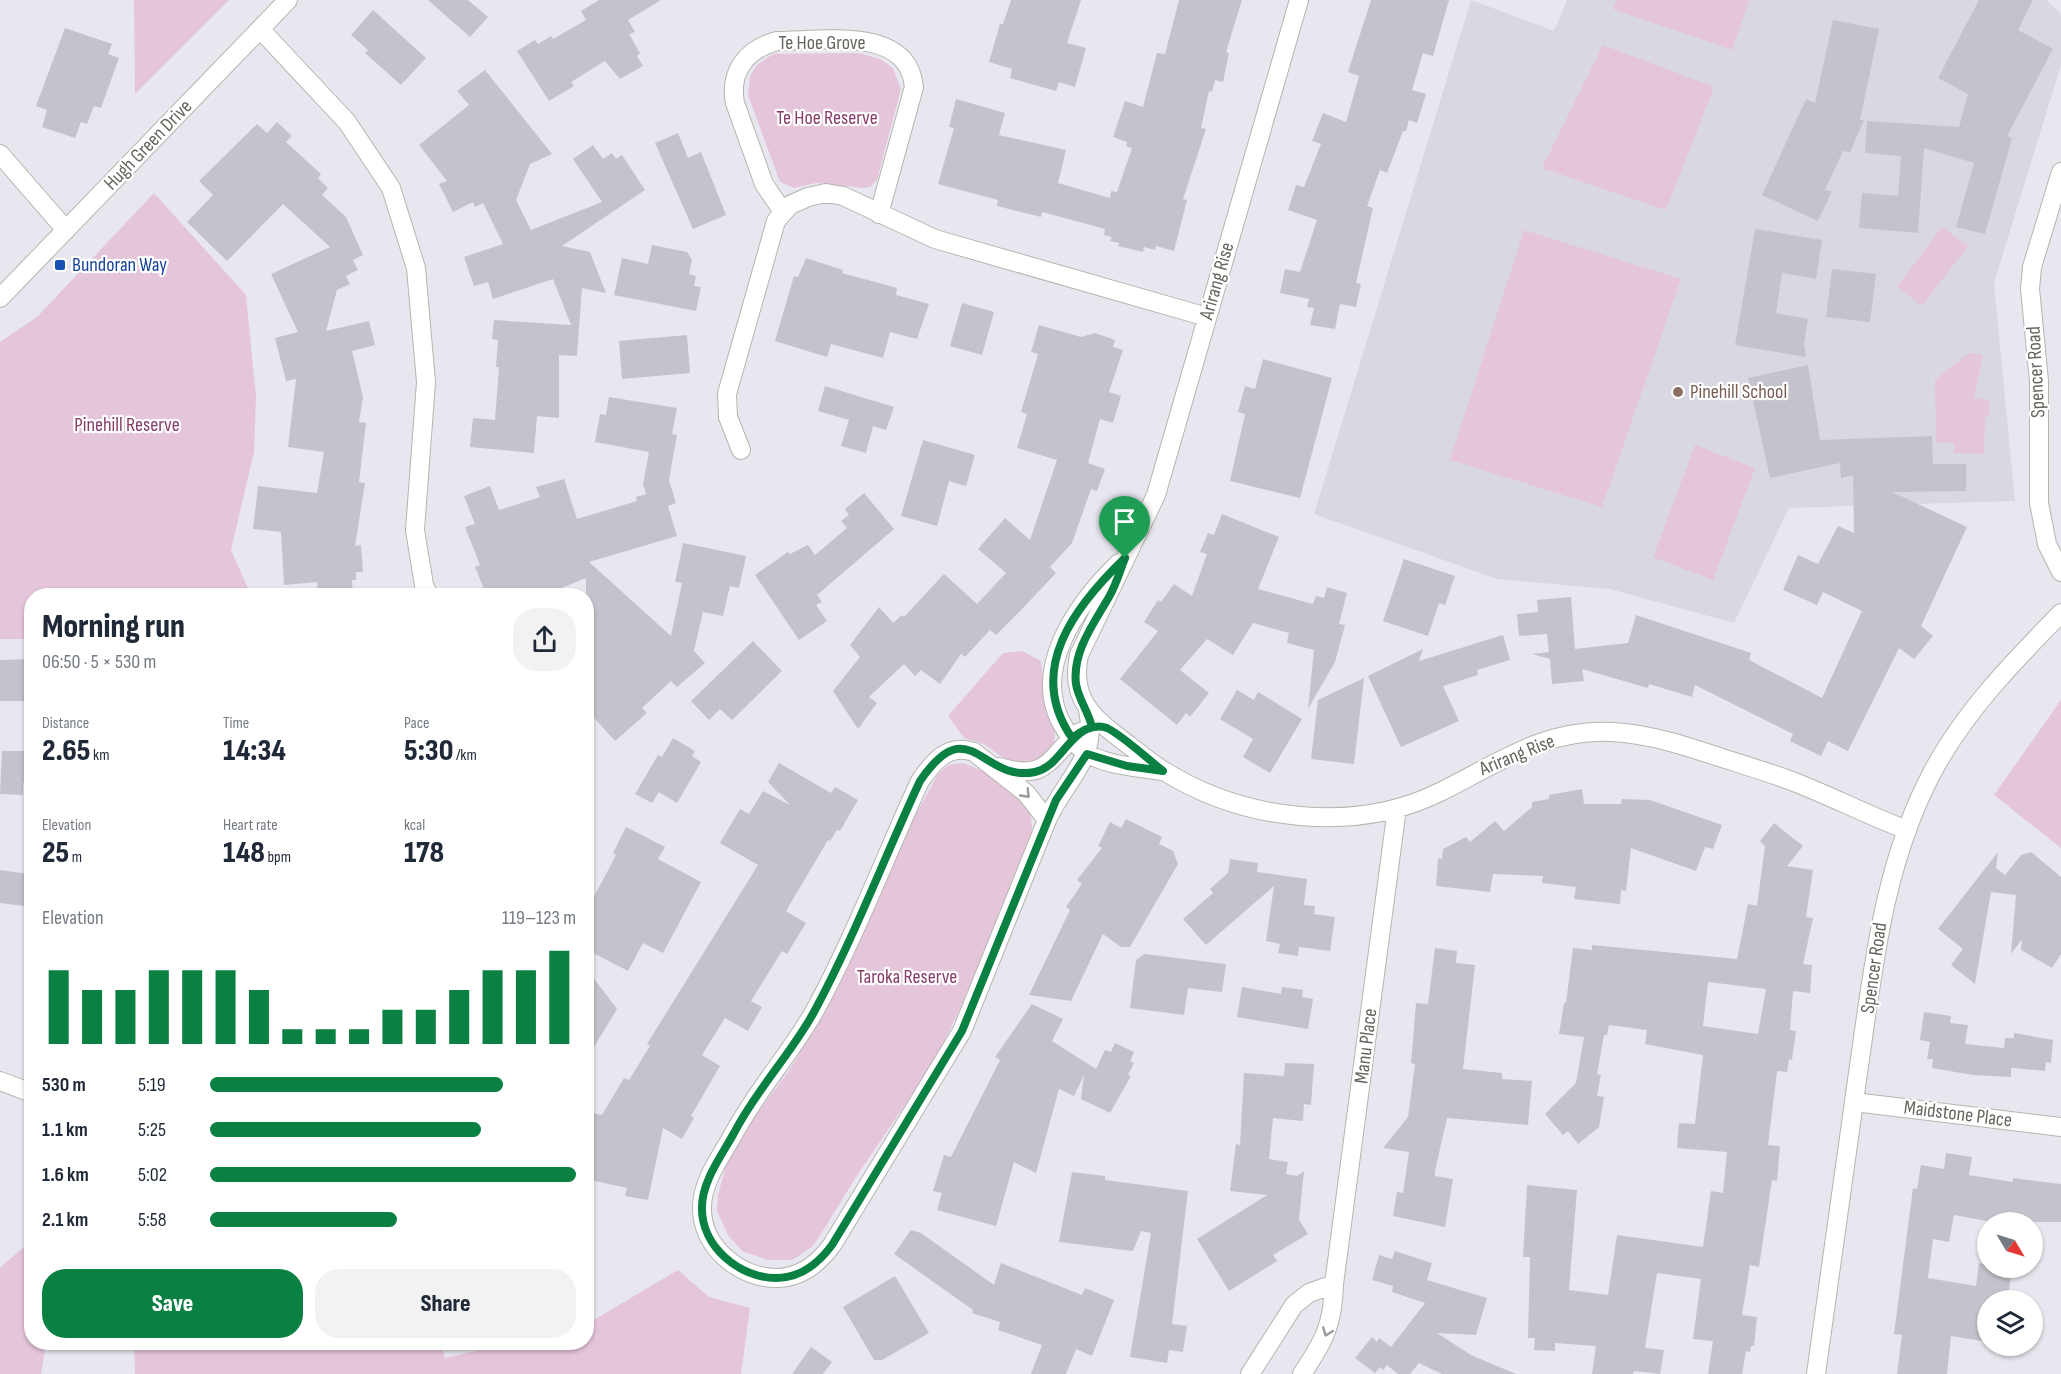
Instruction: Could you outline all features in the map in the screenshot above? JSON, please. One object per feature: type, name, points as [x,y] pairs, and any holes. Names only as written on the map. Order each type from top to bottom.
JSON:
[{"type":"street","name":"Hugh Green Drive","points":[[2,293],[288,0]]},
{"type":"street","name":"Arirang Rise","points":[[1299,0],[1156,495],[1125,558],[1110,596],[1079,655],[1075,672],[1076,686],[1096,722],[1163,771],[1218,797],[1271,813],[1340,817],[1396,808],[1441,792],[1495,760],[1545,741],[1588,732],[1612,732],[1661,738],[1685,745],[1791,781],[1907,830]]},
{"type":"street","points":[[260,29],[348,122],[391,188],[416,268],[426,381],[415,530],[425,588]]},
{"type":"street","name":"Te Hoe Grove","points":[[783,212],[764,184],[735,103],[733,93],[736,74],[746,58],[765,44],[777,41],[865,41],[895,51],[910,66],[914,87],[879,214]]},
{"type":"street","points":[[0,154],[66,230]]},
{"type":"street","name":"Spencer Road","points":[[2061,172],[2035,256],[2030,289],[2039,381],[2039,503],[2047,544],[2061,572]]},
{"type":"street","points":[[741,450],[728,417],[727,394],[771,234],[783,212],[808,196],[826,193],[843,196],[935,239],[1207,317]]},
{"type":"street","name":"Arirang Rise","points":[[1125,558],[1096,586],[1056,654],[1051,683],[1054,700],[1058,716],[1072,738],[1087,754],[1127,766],[1163,771]]},
{"type":"street","name":"Spencer Road","points":[[1816,1374],[1881,916],[1907,830],[1933,771],[1965,720],[2017,658],[2061,613]]},
{"type":"street","points":[[997,767],[1014,772],[1036,772],[1053,760],[1072,738],[1096,722]]},
{"type":"street","points":[[1047,820],[1026,793],[997,767],[974,752],[956,749],[938,758],[920,781],[823,995],[801,1034],[740,1121],[706,1188],[702,1218],[715,1246],[733,1265],[762,1277],[795,1275],[810,1268],[832,1245],[962,1031],[1047,820],[1056,800],[1087,754],[1096,722]]},
{"type":"street","name":"Manu Place","points":[[1302,1374],[1329,1331],[1333,1308],[1334,1284],[1396,808]]},
{"type":"street","points":[[0,1081],[24,1089]]},
{"type":"street","name":"Maidstone Place","points":[[1854,1102],[2061,1127]]},
{"type":"street","points":[[1250,1374],[1294,1305],[1309,1293],[1334,1284]]},
{"type":"shaded area","name":"Pinehill School","points":[[1471,0],[1554,31],[1567,0],[2046,0],[2061,14],[2061,65],[1994,283],[2015,501],[1789,508],[1734,623],[1610,589],[1497,579],[1314,514]]},
{"type":"green space","points":[[134,0],[229,0],[135,94]]},
{"type":"green space","points":[[1616,0],[1749,0],[1732,50],[1613,9]]},
{"type":"green space","points":[[1603,45],[1714,87],[1666,210],[1542,168]]},
{"type":"green space","name":"Te Hoe Reserve","points":[[859,53],[880,59],[893,68],[901,89],[877,180],[870,187],[863,188],[816,183],[794,188],[780,182],[748,95],[750,76],[757,65],[773,54]]},
{"type":"green space","name":"Pinehill Reserve","points":[[154,193],[246,295],[256,397],[254,452],[231,550],[248,588],[24,588],[24,639],[0,639],[0,342],[37,317]]},
{"type":"green space","points":[[1942,227],[1968,246],[1922,306],[1897,287]]},
{"type":"green space","points":[[1524,230],[1681,279],[1602,507],[1450,460]]},
{"type":"green space","points":[[1969,353],[1983,355],[1974,397],[1989,401],[1989,416],[1985,417],[1984,454],[1954,453],[1954,443],[1936,443],[1935,380]]},
{"type":"green space","points":[[1695,445],[1755,468],[1713,580],[1653,557]]},
{"type":"green space","points":[[1022,651],[1041,661],[1046,713],[1055,731],[1054,745],[1045,759],[1029,763],[1009,762],[984,744],[964,738],[948,716],[1003,653]]},
{"type":"green space","points":[[2061,700],[2061,848],[1994,795]]},
{"type":"green space","name":"Taroka Reserve","points":[[967,764],[985,773],[1020,799],[1030,816],[1032,836],[959,1011],[934,1062],[856,1177],[812,1247],[792,1260],[768,1260],[742,1251],[728,1235],[717,1211],[718,1195],[726,1165],[752,1120],[788,1072],[813,1032],[911,823],[938,774],[949,765]]},
{"type":"green space","points":[[24,1247],[24,1350],[45,1350],[41,1374],[0,1374],[0,1268]]},
{"type":"green space","points":[[678,1270],[709,1297],[750,1308],[741,1374],[135,1374],[134,1350],[442,1350],[445,1358],[480,1350],[594,1350],[594,1320]]},
{"type":"building","points":[[428,0],[468,0],[488,17],[470,37]]},
{"type":"building","points":[[599,0],[661,0],[628,20],[635,32],[629,34],[640,53],[637,56],[643,66],[620,79],[605,61],[571,82],[574,86],[549,101],[517,51],[535,40],[538,44],[551,36],[553,39],[586,20],[581,11]]},
{"type":"building","points":[[1011,0],[1081,0],[1067,43],[1086,48],[1075,87],[1059,82],[1056,91],[1010,78],[1012,69],[989,62],[1000,24],[1003,24]]},
{"type":"building","points":[[1179,0],[1242,0],[1226,52],[1229,53],[1223,82],[1215,80],[1212,92],[1209,91],[1201,128],[1206,129],[1183,199],[1187,200],[1174,251],[1156,246],[1155,250],[1144,247],[1143,252],[1118,246],[1119,243],[1110,241],[1112,237],[1104,235],[1105,229],[1042,212],[1041,217],[997,206],[998,200],[938,184],[954,128],[949,127],[956,99],[1005,113],[999,135],[1066,150],[1058,183],[1110,198],[1111,191],[1117,192],[1132,148],[1126,146],[1127,142],[1113,137],[1125,101],[1143,107],[1157,53],[1165,54]]},
{"type":"building","points":[[1371,0],[1449,0],[1433,56],[1423,53],[1412,90],[1426,94],[1417,123],[1409,120],[1387,173],[1380,170],[1367,206],[1373,208],[1356,283],[1361,284],[1356,307],[1340,304],[1335,329],[1310,325],[1314,308],[1307,307],[1309,299],[1280,293],[1285,269],[1300,272],[1317,220],[1288,210],[1296,185],[1304,187],[1321,144],[1312,141],[1323,113],[1346,122],[1359,76],[1348,72]]},
{"type":"building","points":[[1979,0],[2033,0],[2018,30],[2053,49],[2007,136],[2012,138],[1985,234],[1956,227],[1974,163],[1924,148],[1918,233],[1859,228],[1862,193],[1898,196],[1901,156],[1865,153],[1867,121],[1959,127],[1968,94],[1938,78]]},
{"type":"building","points":[[373,10],[426,58],[401,85],[365,53],[368,50],[351,35]]},
{"type":"building","points":[[1833,20],[1879,29],[1860,120],[1864,120],[1850,152],[1843,151],[1825,190],[1832,191],[1818,221],[1762,195],[1806,99],[1815,103]]},
{"type":"building","points":[[65,28],[112,44],[108,54],[119,58],[101,108],[94,106],[87,124],[81,122],[75,138],[42,127],[47,110],[36,106]]},
{"type":"building","points":[[485,70],[552,154],[530,164],[516,200],[531,230],[602,202],[573,159],[593,145],[603,159],[612,153],[616,159],[622,155],[645,190],[562,246],[590,252],[606,293],[582,288],[577,356],[559,355],[559,418],[537,416],[534,453],[470,447],[473,418],[495,420],[499,367],[496,367],[498,340],[492,339],[494,320],[571,325],[553,279],[493,299],[488,282],[474,286],[464,257],[503,244],[483,203],[475,207],[473,202],[453,212],[439,184],[447,181],[419,145],[469,105],[457,91]]},
{"type":"building","points":[[277,122],[292,136],[286,142],[321,174],[318,178],[328,188],[322,195],[346,217],[363,255],[353,260],[358,270],[346,276],[350,284],[337,290],[326,331],[369,321],[375,345],[352,351],[363,397],[359,422],[366,423],[359,482],[365,483],[355,546],[361,545],[363,572],[356,572],[356,580],[352,580],[352,588],[318,588],[317,582],[284,585],[281,532],[253,529],[258,486],[317,493],[324,452],[288,447],[296,379],[286,381],[275,338],[298,332],[271,274],[330,247],[283,204],[227,261],[187,222],[213,195],[199,181],[257,124],[267,133]]},
{"type":"building","points":[[678,133],[688,158],[701,152],[726,215],[693,229],[655,143]]},
{"type":"building","points":[[1755,229],[1822,240],[1816,279],[1782,273],[1776,313],[1808,319],[1804,344],[1806,357],[1735,345]]},
{"type":"building","points":[[652,245],[687,252],[692,260],[689,274],[696,276],[694,286],[701,287],[696,311],[614,295],[622,258],[648,264]]},
{"type":"building","points":[[806,258],[843,270],[842,273],[897,288],[896,295],[929,304],[917,339],[890,332],[883,358],[831,344],[827,357],[775,341],[794,276],[798,277]]},
{"type":"building","points":[[1832,269],[1876,274],[1870,322],[1826,317]]},
{"type":"building","points":[[962,303],[994,312],[982,355],[950,346]]},
{"type":"building","points":[[1039,325],[1081,337],[1095,333],[1115,340],[1113,347],[1123,350],[1109,392],[1121,396],[1113,423],[1100,419],[1088,463],[1105,469],[1097,491],[1091,489],[1072,543],[1050,567],[1056,573],[996,635],[990,630],[965,657],[961,654],[940,684],[921,670],[915,676],[904,664],[869,697],[877,703],[858,729],[833,691],[860,657],[850,645],[879,607],[893,623],[902,615],[904,617],[944,574],[977,604],[1006,573],[978,549],[1005,518],[1030,540],[1057,460],[1017,448],[1027,414],[1021,412],[1038,354],[1031,352]]},
{"type":"building","points":[[687,335],[690,373],[622,379],[619,341]]},
{"type":"building","points":[[1263,359],[1332,378],[1300,498],[1230,481],[1245,414],[1238,412],[1245,386],[1255,389]]},
{"type":"building","points":[[1808,365],[1820,440],[1932,436],[1933,464],[1966,464],[1966,491],[1892,492],[1967,527],[1921,626],[1933,636],[1914,659],[1899,648],[1848,751],[1828,741],[1821,756],[1790,741],[1793,734],[1695,685],[1692,697],[1649,684],[1648,688],[1582,669],[1584,681],[1552,684],[1550,659],[1532,654],[1549,652],[1547,634],[1519,636],[1517,614],[1538,612],[1537,600],[1571,597],[1575,649],[1628,643],[1636,615],[1751,653],[1749,660],[1822,698],[1862,611],[1823,592],[1817,605],[1783,590],[1798,555],[1818,564],[1838,526],[1854,533],[1853,475],[1841,478],[1840,463],[1770,478],[1748,378]]},
{"type":"building","points":[[825,386],[894,407],[886,430],[873,426],[866,453],[841,446],[849,420],[818,411]]},
{"type":"building","points":[[609,397],[677,408],[672,434],[677,435],[669,480],[676,503],[668,506],[677,536],[589,562],[671,636],[682,583],[675,582],[683,543],[746,556],[739,588],[730,586],[723,616],[703,612],[694,651],[705,663],[677,687],[671,681],[642,708],[647,713],[615,741],[594,718],[594,588],[586,588],[586,578],[562,588],[484,588],[475,567],[480,565],[465,527],[475,524],[464,496],[490,486],[499,510],[540,497],[536,487],[564,479],[577,519],[637,501],[636,497],[646,494],[643,484],[649,452],[595,442],[600,414],[606,415]]},
{"type":"building","points":[[923,440],[975,455],[966,486],[949,481],[937,526],[901,516]]},
{"type":"building","points":[[864,493],[894,529],[817,595],[822,602],[816,605],[827,621],[799,640],[755,575],[788,552],[790,554],[808,545],[815,555],[847,528],[841,521],[849,515],[845,509]]},
{"type":"building","points":[[1222,514],[1279,537],[1258,589],[1313,604],[1316,596],[1324,598],[1327,587],[1347,593],[1339,624],[1345,625],[1335,662],[1308,709],[1314,650],[1287,643],[1289,633],[1253,623],[1233,655],[1207,639],[1180,670],[1209,693],[1190,717],[1186,713],[1177,725],[1120,679],[1158,631],[1144,622],[1158,600],[1161,602],[1174,584],[1192,596],[1207,554],[1200,552],[1208,533],[1214,535]]},
{"type":"building","points":[[1404,559],[1455,576],[1445,605],[1439,603],[1428,636],[1383,621]]},
{"type":"building","points":[[1503,635],[1510,660],[1477,670],[1478,675],[1443,686],[1459,721],[1401,747],[1368,676],[1423,649],[1419,661]]},
{"type":"building","points":[[753,641],[782,671],[732,720],[720,709],[709,720],[691,701]]},
{"type":"building","points":[[24,659],[24,701],[0,701],[0,660]]},
{"type":"building","points":[[1364,678],[1354,764],[1311,759],[1318,700]]},
{"type":"building","points":[[1237,690],[1254,700],[1258,692],[1302,719],[1270,773],[1243,757],[1253,739],[1220,719]]},
{"type":"building","points":[[673,738],[695,751],[692,756],[701,762],[677,803],[659,792],[652,803],[635,794],[658,755],[662,757]]},
{"type":"building","points":[[2,751],[24,751],[23,795],[0,794]]},
{"type":"building","points":[[779,763],[831,793],[835,787],[858,800],[840,831],[837,830],[830,841],[828,840],[786,911],[806,923],[787,954],[782,951],[751,1001],[762,1007],[748,1031],[725,1018],[702,1055],[720,1066],[691,1116],[694,1118],[682,1139],[663,1128],[648,1200],[625,1196],[627,1188],[594,1181],[594,1114],[602,1115],[624,1078],[629,1080],[650,1046],[647,1044],[758,865],[720,843],[740,809],[749,814],[763,791],[790,805],[768,782]]},
{"type":"building","points":[[1582,789],[1584,804],[1621,804],[1622,799],[1650,800],[1722,825],[1713,849],[1705,847],[1696,871],[1631,848],[1626,891],[1621,890],[1620,904],[1574,899],[1576,887],[1542,883],[1543,876],[1493,874],[1490,892],[1436,886],[1438,858],[1442,859],[1443,849],[1466,837],[1470,842],[1495,821],[1504,831],[1532,807],[1532,802],[1549,799],[1549,795]]},
{"type":"building","points":[[1126,819],[1162,837],[1159,844],[1173,851],[1178,864],[1130,947],[1121,947],[1103,934],[1071,1001],[1029,995],[1070,910],[1066,907],[1082,884],[1077,880],[1102,848],[1098,846],[1110,822],[1121,828]]},
{"type":"building","points":[[1774,823],[1803,846],[1787,866],[1813,870],[1806,917],[1813,918],[1803,964],[1812,965],[1810,993],[1793,991],[1790,1030],[1796,1031],[1792,1060],[1789,1059],[1787,1072],[1777,1071],[1768,1145],[1780,1146],[1777,1181],[1772,1180],[1759,1267],[1750,1265],[1742,1315],[1757,1317],[1754,1346],[1751,1346],[1750,1352],[1746,1351],[1742,1374],[1708,1374],[1713,1341],[1693,1339],[1701,1279],[1657,1273],[1645,1348],[1664,1350],[1660,1374],[1634,1371],[1633,1374],[1592,1374],[1596,1346],[1555,1343],[1555,1351],[1534,1350],[1535,1338],[1528,1338],[1530,1257],[1523,1257],[1527,1185],[1577,1190],[1569,1290],[1608,1295],[1617,1235],[1703,1247],[1711,1191],[1723,1193],[1727,1152],[1677,1148],[1679,1123],[1695,1124],[1703,1055],[1645,1044],[1647,1030],[1609,1025],[1607,1035],[1604,1035],[1597,1074],[1601,1075],[1597,1096],[1604,1097],[1599,1127],[1578,1144],[1568,1131],[1563,1135],[1545,1114],[1576,1083],[1584,1037],[1559,1034],[1564,1003],[1566,1003],[1573,948],[1592,950],[1592,945],[1737,959],[1748,904],[1757,906],[1765,846],[1760,841]],"holes":[[[1708,982],[1766,989],[1758,1034],[1703,1026]]]},
{"type":"building","points":[[626,827],[665,847],[658,859],[701,882],[663,953],[643,943],[628,971],[594,954],[594,897],[616,855],[613,853]]},
{"type":"building","points":[[1998,852],[1996,868],[2005,875],[2021,855],[2031,852],[2061,877],[2061,954],[2052,968],[2021,950],[2022,939],[2011,954],[2016,895],[1991,892],[1975,984],[1951,965],[1963,949],[1938,929]]},
{"type":"building","points":[[1230,859],[1258,863],[1257,872],[1307,879],[1304,905],[1315,906],[1314,914],[1335,917],[1330,951],[1299,947],[1298,956],[1278,953],[1280,944],[1266,941],[1274,886],[1206,945],[1183,919],[1213,893],[1210,889],[1228,873]]},
{"type":"building","points":[[0,870],[24,873],[24,906],[0,903]]},
{"type":"building","points":[[1435,948],[1457,951],[1456,963],[1475,965],[1463,1069],[1502,1073],[1502,1079],[1532,1081],[1528,1125],[1447,1118],[1435,1171],[1435,1176],[1453,1179],[1445,1227],[1393,1216],[1397,1192],[1403,1193],[1409,1152],[1383,1148],[1408,1117],[1415,1064],[1411,1063],[1416,1003],[1428,1004]]},
{"type":"building","points":[[1144,954],[1226,964],[1222,992],[1188,988],[1184,1015],[1130,1008],[1136,960]]},
{"type":"building","points":[[594,979],[617,1009],[594,1047]]},
{"type":"building","points":[[1242,987],[1281,994],[1282,987],[1303,990],[1302,997],[1313,999],[1308,1029],[1237,1017]]},
{"type":"building","points":[[1032,1004],[1063,1019],[1052,1041],[1096,1069],[1105,1050],[1111,1052],[1115,1043],[1134,1052],[1130,1061],[1134,1063],[1128,1075],[1131,1076],[1110,1113],[1081,1099],[1084,1075],[1074,1096],[1059,1089],[1036,1173],[1014,1162],[996,1226],[937,1210],[942,1193],[933,1191],[944,1155],[951,1157],[1000,1060],[995,1057]]},
{"type":"building","points":[[1924,1012],[1951,1016],[1950,1023],[1968,1025],[1965,1044],[2004,1048],[2005,1038],[2014,1038],[2014,1033],[2053,1040],[2051,1063],[2046,1062],[2045,1071],[2011,1068],[2011,1077],[1973,1075],[1932,1068],[1933,1059],[1927,1059],[1930,1042],[1920,1040]]},
{"type":"building","points":[[1285,1063],[1314,1064],[1311,1105],[1304,1104],[1303,1121],[1273,1118],[1269,1159],[1288,1162],[1286,1174],[1297,1176],[1304,1171],[1299,1220],[1308,1234],[1273,1255],[1277,1261],[1229,1291],[1197,1239],[1267,1195],[1230,1191],[1236,1144],[1240,1145],[1244,1073],[1284,1076]]},
{"type":"building","points":[[1946,1153],[1972,1157],[1969,1175],[2013,1182],[2013,1178],[2061,1184],[2061,1222],[2043,1222],[2043,1212],[1977,1212],[1977,1219],[1954,1215],[1949,1242],[1933,1239],[1928,1278],[1976,1286],[1977,1278],[2011,1278],[2009,1290],[1977,1290],[1977,1340],[1951,1336],[1947,1374],[1897,1374],[1902,1335],[1894,1334],[1913,1188],[1917,1189],[1921,1165],[1944,1169]]},
{"type":"building","points":[[1072,1172],[1105,1176],[1105,1180],[1188,1191],[1172,1324],[1187,1326],[1183,1352],[1169,1350],[1167,1363],[1130,1357],[1151,1233],[1141,1231],[1133,1251],[1059,1242]]},
{"type":"building","points":[[911,1230],[921,1233],[994,1285],[1001,1263],[1082,1295],[1085,1288],[1114,1300],[1092,1356],[1076,1349],[1066,1374],[1031,1374],[1042,1345],[998,1330],[1000,1322],[972,1313],[973,1310],[894,1254]]},
{"type":"building","points":[[1395,1251],[1432,1263],[1427,1280],[1487,1298],[1476,1335],[1437,1333],[1471,1355],[1516,1374],[1442,1374],[1419,1363],[1410,1374],[1398,1374],[1387,1365],[1383,1370],[1380,1367],[1375,1373],[1355,1358],[1372,1337],[1377,1342],[1379,1338],[1391,1347],[1425,1303],[1392,1292],[1393,1286],[1372,1280],[1379,1255],[1392,1259]]},
{"type":"building","points":[[895,1276],[929,1333],[882,1360],[874,1360],[843,1307]]},
{"type":"building","points":[[811,1347],[832,1362],[823,1374],[792,1374]]},
{"type":"place","name":"Bundoran Way","points":[[60,265]]},
{"type":"place","name":"Pinehill School","points":[[1678,392]]},
{"type":"route","points":[[1125,558],[1096,586],[1056,654],[1051,683],[1054,700],[1058,716],[1072,738],[1082,730],[1092,727],[1107,728],[1163,771],[1127,766],[1087,754],[1056,800],[962,1031],[860,1195],[832,1245],[810,1268],[795,1275],[777,1278],[762,1277],[733,1265],[715,1246],[702,1218],[706,1188],[740,1121],[801,1034],[823,995],[920,781],[938,758],[947,752],[965,748],[986,758],[997,767],[1014,772],[1036,772],[1045,768],[1072,738],[1082,730],[1092,727],[1088,710],[1076,686],[1075,672],[1086,637],[1110,596],[1125,558]]}]
